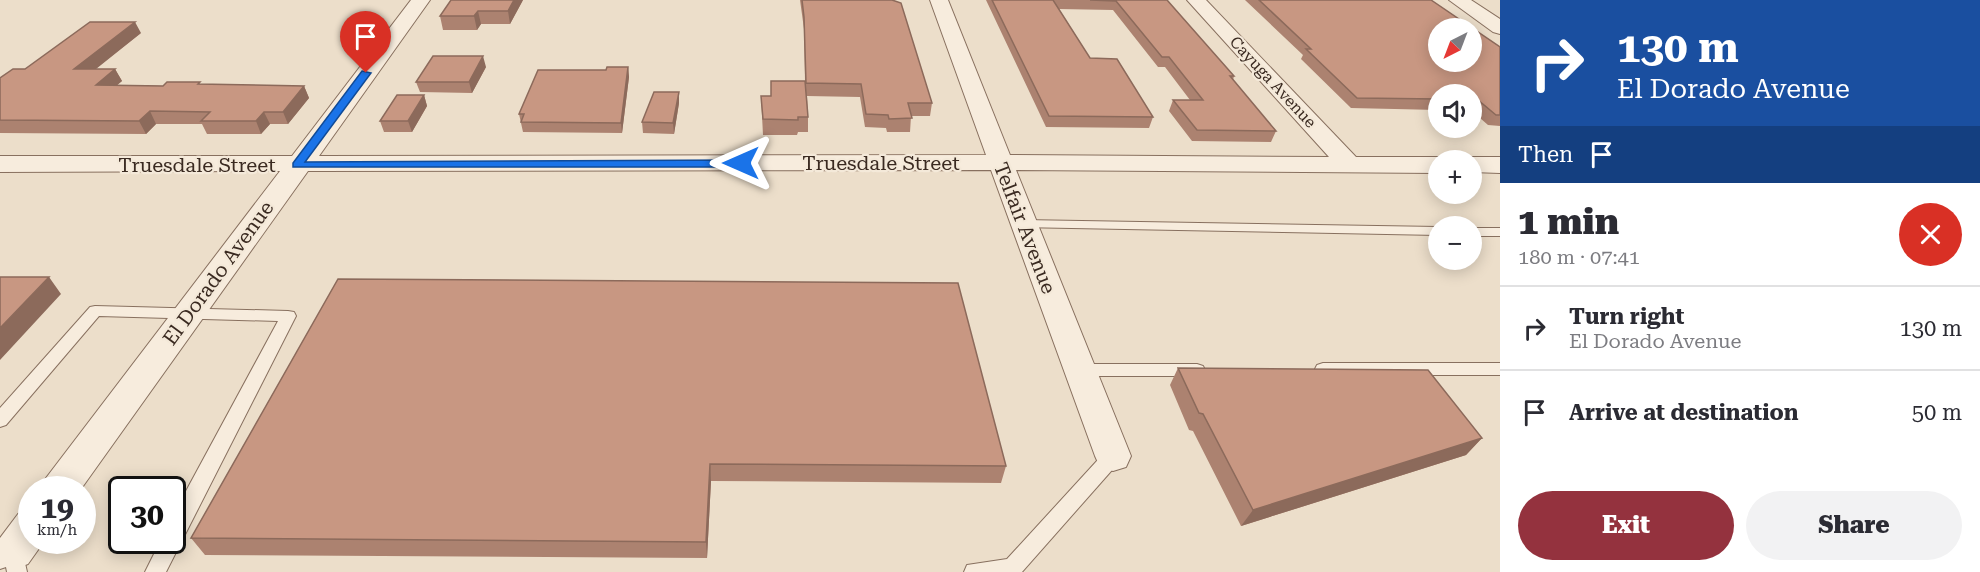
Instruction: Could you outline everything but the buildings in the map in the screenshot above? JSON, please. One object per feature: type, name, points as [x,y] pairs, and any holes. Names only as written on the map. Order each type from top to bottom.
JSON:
[{"type":"street","name":"El Dorado Avenue","points":[[69,476],[421,0]]},
{"type":"street","name":"Telfair Avenue","points":[[939,0],[1113,456]]},
{"type":"street","name":"Cayuga Avenue","points":[[1196,0],[1349,164]]},
{"type":"street","points":[[1458,0],[1500,28]]},
{"type":"street","name":"Truesdale Street","points":[[0,164],[999,162],[1428,165]]},
{"type":"street","points":[[1482,165],[1500,165]]},
{"type":"lane","points":[[1023,224],[1428,231]]},
{"type":"lane","points":[[1482,232],[1500,232]]},
{"type":"lane","points":[[0,420],[95,311],[288,316],[186,512]]},
{"type":"lane","points":[[1301,369],[1500,369]]},
{"type":"lane","points":[[1080,370],[1208,370]]},
{"type":"lane","points":[[974,572],[1012,568],[1113,456]]},
{"type":"lane","points":[[155,572],[164,554]]},
{"type":"route","points":[[366,73],[297,165],[741,163]]}]
